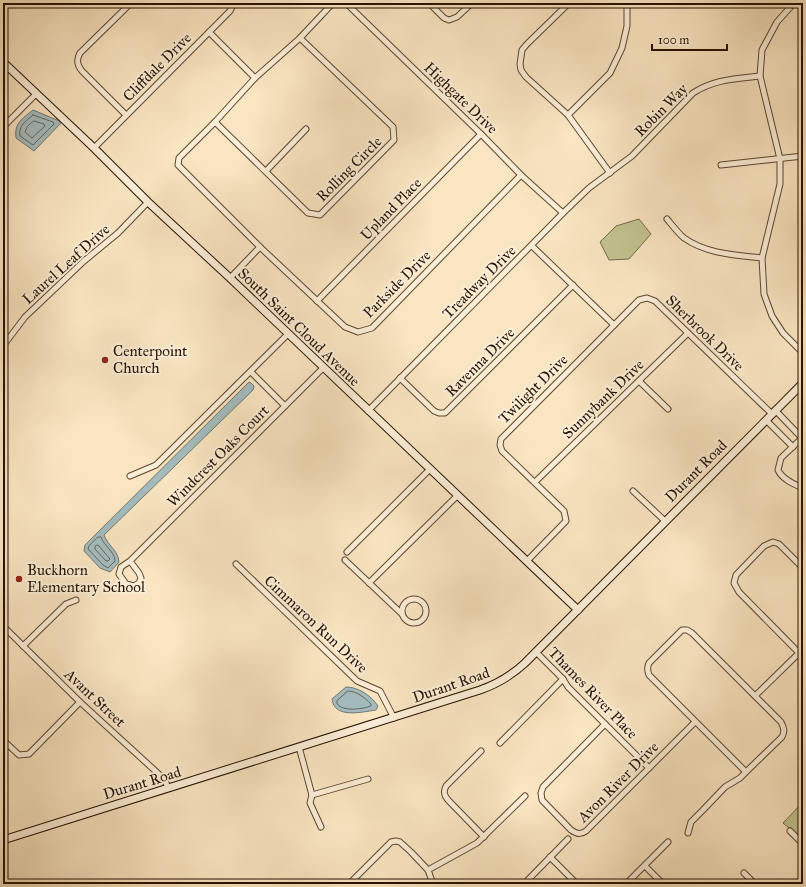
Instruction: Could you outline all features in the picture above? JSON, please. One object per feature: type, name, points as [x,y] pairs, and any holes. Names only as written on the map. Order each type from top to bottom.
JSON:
[{"type":"street","points":[[126,115],[80,68],[77,60],[80,53],[131,3]]},
{"type":"street","name":"Cliffdale Drive","points":[[94,148],[230,11],[234,3]]},
{"type":"street","points":[[230,278],[260,247],[178,165],[179,158],[215,122],[255,78],[300,38],[332,4],[337,3]]},
{"type":"street","name":"Highgate Drive","points":[[342,3],[348,5],[481,134],[521,175],[563,213]]},
{"type":"street","points":[[428,3],[444,18],[449,20],[457,17],[472,3]]},
{"type":"street","points":[[570,3],[524,47],[519,61],[521,70],[526,77],[568,115],[610,173]]},
{"type":"street","points":[[568,115],[610,73],[622,48],[627,26],[626,3],[669,3]]},
{"type":"street","points":[[794,3],[777,22],[762,50],[760,76],[780,159],[780,184],[762,258],[764,294],[772,316],[783,333],[803,353]]},
{"type":"street","points":[[209,32],[255,78]]},
{"type":"street","name":"Rolling Circle","points":[[215,122],[308,213],[320,215],[394,140],[393,127],[300,38]]},
{"type":"street","name":"South Saint Cloud Avenue","points":[[3,62],[94,148],[148,202],[230,278],[578,610]]},
{"type":"street","name":"Robin Way","points":[[610,173],[632,156],[693,93],[704,86],[726,79],[760,76]]},
{"type":"street","points":[[3,127],[36,94]]},
{"type":"street","points":[[266,171],[306,129]]},
{"type":"street","name":"Upland Place","points":[[317,301],[481,134]]},
{"type":"street","points":[[721,165],[803,156]]},
{"type":"street","name":"Treadway Drive","points":[[368,411],[563,213],[589,188],[610,173]]},
{"type":"street","name":"Parkside Drive","points":[[260,247],[345,327],[358,332],[372,328],[521,175]]},
{"type":"street","name":"Laurel Leaf Drive","points":[[3,346],[26,316],[84,261],[118,233],[148,202]]},
{"type":"street","points":[[667,219],[684,238],[702,247],[722,254],[762,258]]},
{"type":"street","points":[[532,246],[614,325]]},
{"type":"street","name":"Ravenna Drive","points":[[400,378],[434,411],[439,414],[445,413],[573,285]]},
{"type":"street","name":"Sherbrook Drive","points":[[614,325],[639,300],[647,298],[655,301],[688,334],[802,438]]},
{"type":"street","name":"Twilight Drive","points":[[527,561],[566,521],[564,511],[502,451],[500,445],[501,439],[614,325]]},
{"type":"street","points":[[130,476],[156,466],[288,334]]},
{"type":"street","name":"Sunnybank Drive","points":[[535,482],[688,334]]},
{"type":"street","name":"Windcrest Oaks Court","points":[[130,561],[141,578],[139,583],[134,586],[126,584],[120,574],[121,567],[130,561],[323,368]]},
{"type":"street","points":[[250,372],[285,406]]},
{"type":"street","points":[[639,381],[668,408]]},
{"type":"street","name":"Durant Road","points":[[3,840],[394,718],[496,684],[514,673],[536,652],[803,383]]},
{"type":"street","points":[[766,420],[793,447]]},
{"type":"street","points":[[802,438],[782,458],[778,470],[786,480],[803,488]]},
{"type":"street","points":[[347,552],[430,469]]},
{"type":"street","points":[[633,491],[665,521]]},
{"type":"street","points":[[369,582],[457,496]]},
{"type":"street","points":[[756,696],[801,655],[739,592],[734,583],[736,575],[764,546],[774,542],[779,544],[803,568]]},
{"type":"street","points":[[346,560],[402,614],[408,622],[416,622],[423,618],[425,614],[425,607],[417,599],[410,600],[404,604],[402,614]]},
{"type":"street","name":"Cimmaron Run Drive","points":[[236,564],[357,681],[380,691],[394,718]]},
{"type":"street","points":[[23,646],[66,604],[76,600]]},
{"type":"street","name":"Avant Street","points":[[3,626],[80,702],[162,777],[169,788]]},
{"type":"street","points":[[688,833],[692,822],[703,810],[725,787],[740,778],[746,772],[784,733],[785,728],[756,696],[692,633],[687,630],[682,630],[649,663],[647,672],[746,772]]},
{"type":"street","name":"Thames River Place","points":[[536,652],[563,679],[568,687],[650,768]]},
{"type":"street","points":[[500,743],[563,679]]},
{"type":"street","points":[[3,740],[19,755],[29,754],[80,702]]},
{"type":"street","name":"Avon River Drive","points":[[605,724],[543,787],[541,793],[542,800],[571,830],[577,833],[582,834],[586,831],[695,722]]},
{"type":"street","points":[[299,747],[312,795],[310,803],[321,827]]},
{"type":"street","points":[[481,751],[446,786],[444,792],[445,797],[484,836]]},
{"type":"street","points":[[312,795],[368,779]]},
{"type":"street","points":[[428,870],[477,843],[525,796]]},
{"type":"street","points":[[790,831],[803,844]]},
{"type":"street","points":[[524,884],[568,839]]},
{"type":"street","points":[[349,884],[391,842],[396,841],[400,842],[428,870],[433,884]]},
{"type":"street","points":[[626,884],[668,842]]},
{"type":"street","points":[[550,858],[577,884]]},
{"type":"street","points":[[645,866],[663,884]]},
{"type":"street","points":[[744,873],[755,884]]},
{"type":"green space","points":[[639,219],[651,234],[629,259],[609,260],[600,242],[616,226]]},
{"type":"green space","points":[[803,802],[803,840],[790,827],[789,828],[783,823]]},
{"type":"water","points":[[33,110],[62,122],[34,151],[16,138],[16,129],[18,125],[25,116]]},
{"type":"water","points":[[249,382],[254,386],[253,390],[104,535],[117,554],[119,562],[110,572],[100,568],[84,551],[85,545]]},
{"type":"water","points":[[346,687],[360,690],[372,699],[378,706],[376,710],[350,713],[343,712],[338,709],[334,705],[332,699]]},
{"type":"place","name":"Centerpoint Church","points":[[105,360]]},
{"type":"place","name":"Buckhorn Elementary School","points":[[19,579]]}]
